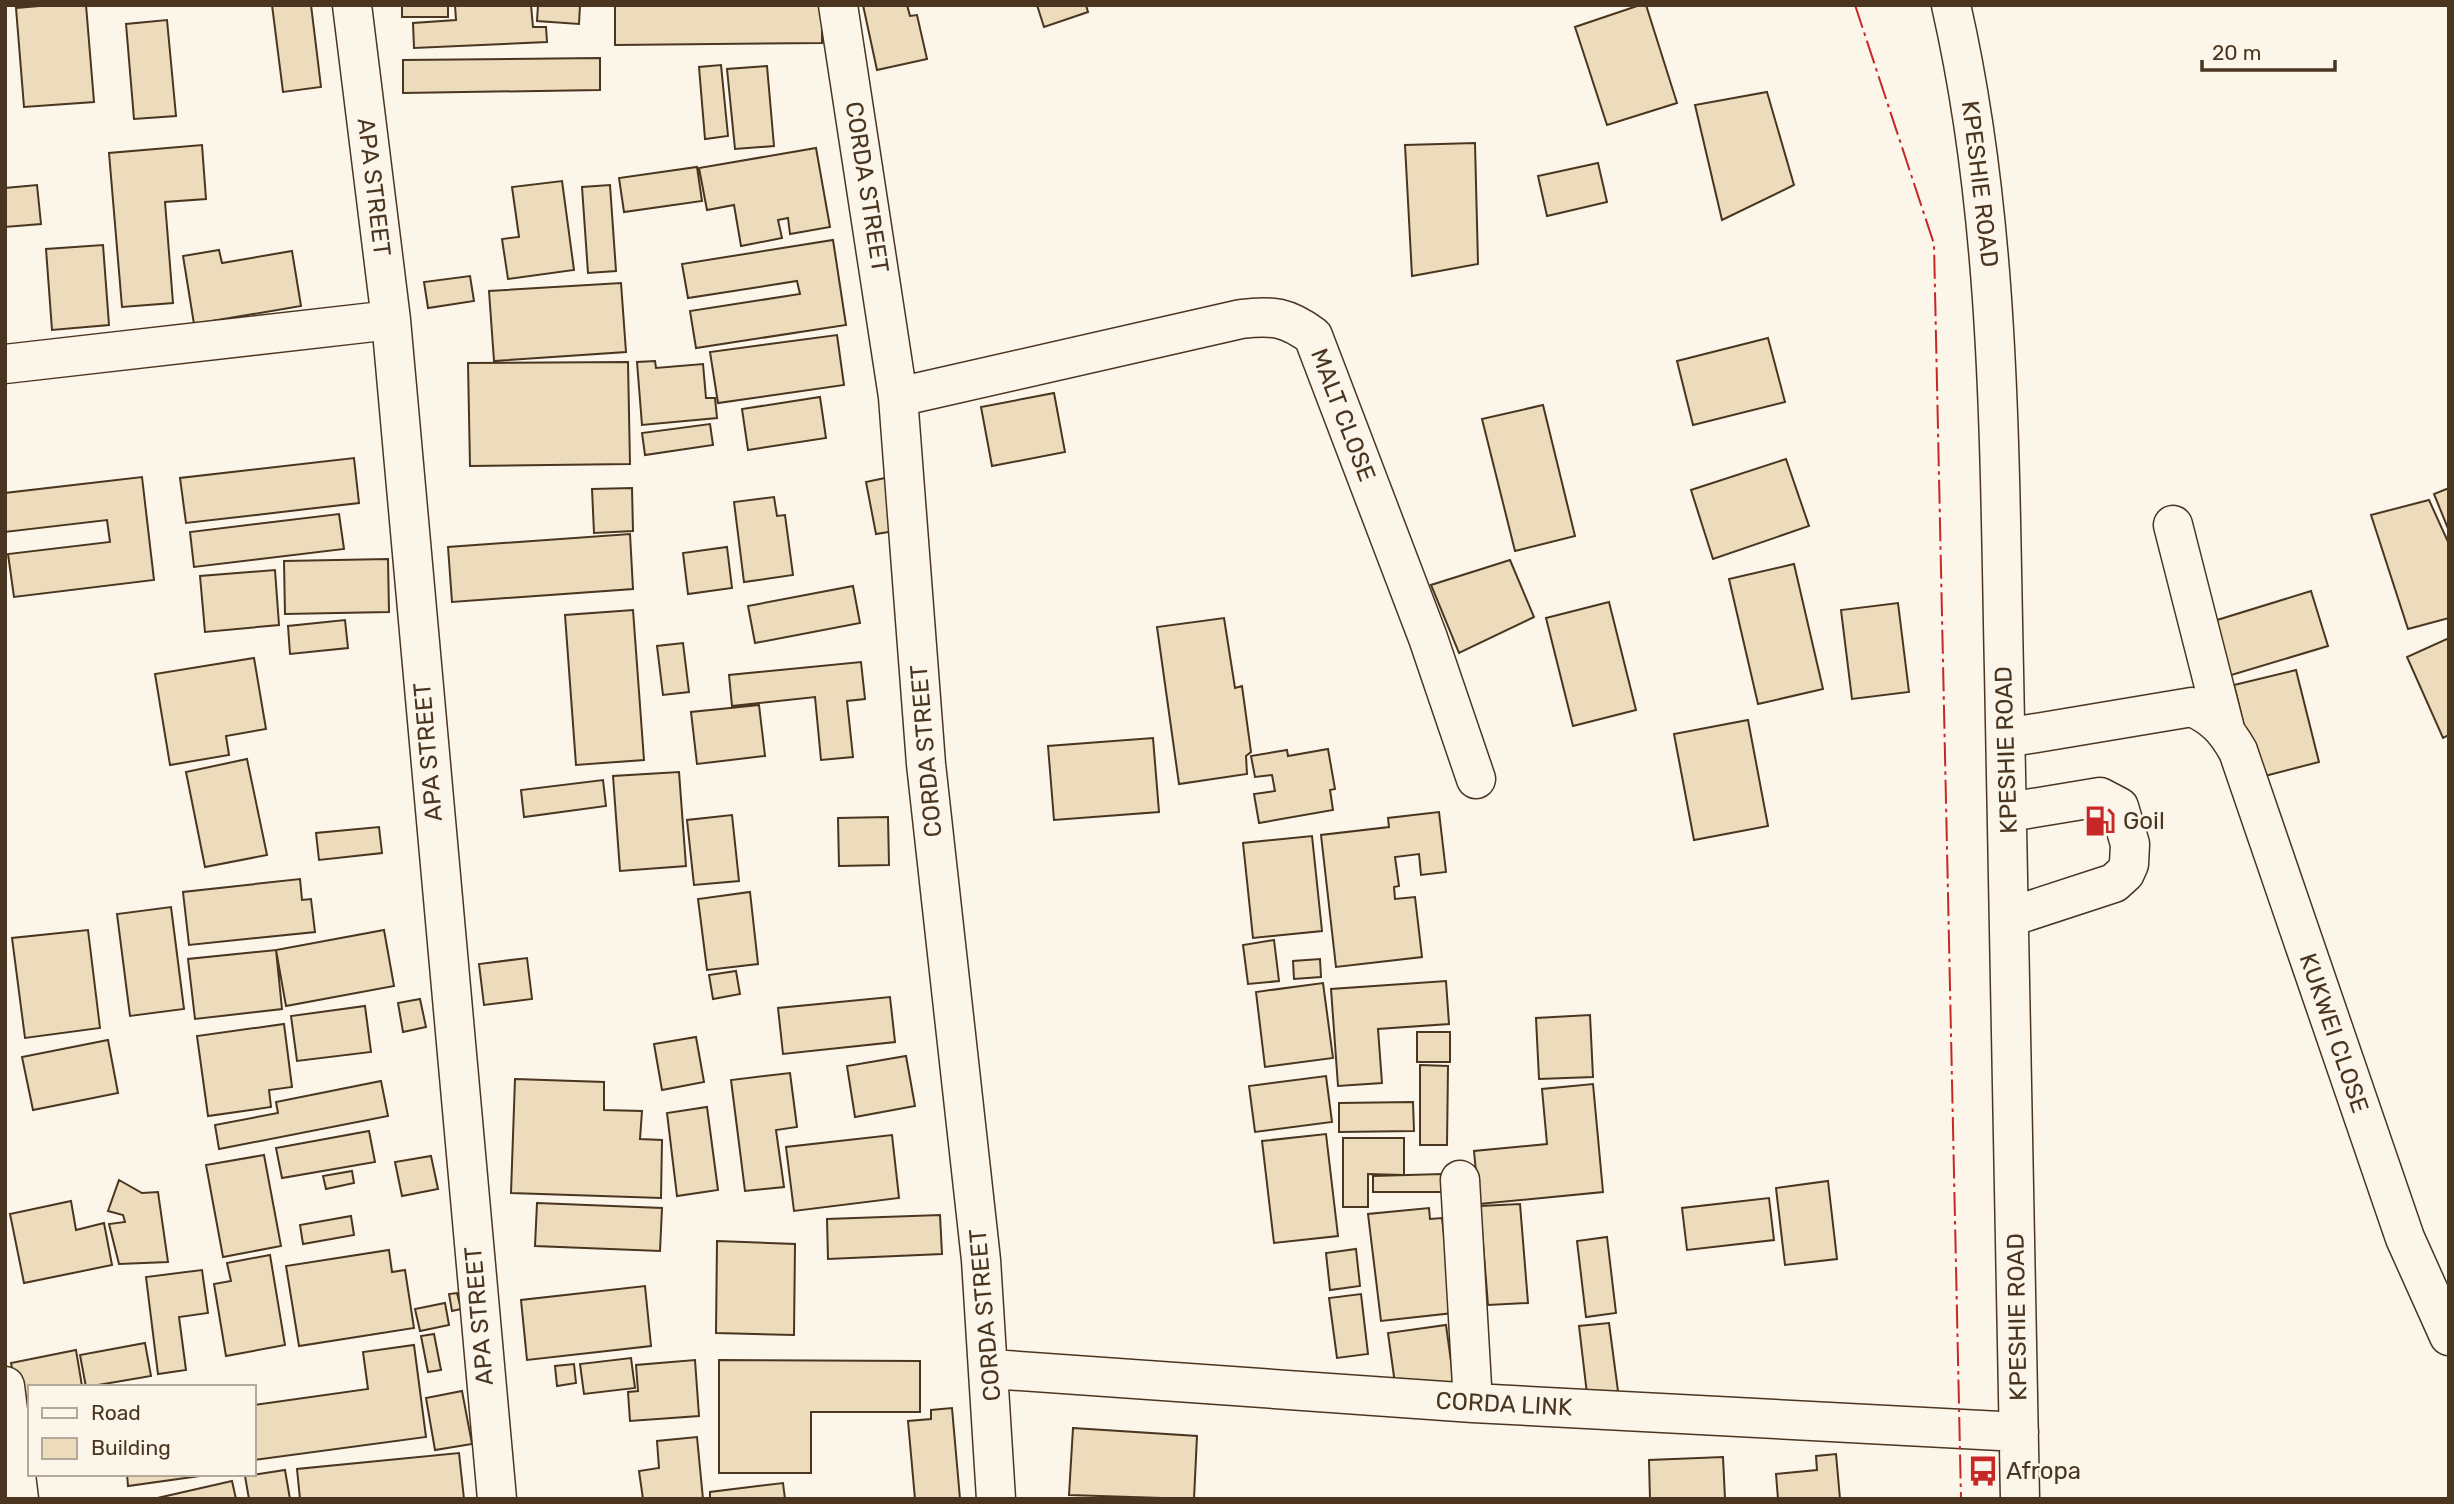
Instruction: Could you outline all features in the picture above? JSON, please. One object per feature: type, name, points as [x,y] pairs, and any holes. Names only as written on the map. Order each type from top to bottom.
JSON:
[{"type":"street","name":"APA STREET","points":[[352,5],[391,320],[497,1499]]},
{"type":"street","name":"CORDA STREET","points":[[838,5],[898,397],[926,764],[963,1077],[990,1369],[996,1499]]},
{"type":"street","name":"KPESHIE ROAD","points":[[1951,5],[1981,164],[1992,277],[1997,374],[2009,812],[2020,1499]]},
{"type":"street","name":"MALT CLOSE","points":[[898,397],[1241,319],[1270,315],[1295,323],[1313,336],[1428,638],[1476,779]]},
{"type":"street","points":[[5,364],[391,320]]},
{"type":"street","name":"KUKWEI CLOSE","points":[[2173,525],[2225,729],[2238,751],[2248,777],[2405,1238],[2449,1336]]},
{"type":"street","name":"KUKWEI CLOSE","points":[[2006,738],[2192,707],[2209,715],[2225,729]]},
{"type":"street","points":[[2009,812],[2100,797],[2119,807],[2130,844],[2129,864],[2114,883],[2010,917]]},
{"type":"street","points":[[1460,1180],[1473,1403]]},
{"type":"street","name":"CORDA LINK","points":[[990,1369],[1473,1403],[2019,1433]]},
{"type":"street","points":[[5,1386],[19,1499]]},
{"type":"building","points":[[86,5],[94,102],[24,107],[16,8]]},
{"type":"building","points":[[272,5],[311,5],[321,87],[283,92]]},
{"type":"building","points":[[402,5],[448,5],[448,17],[402,17]]},
{"type":"building","points":[[455,5],[531,5],[533,27],[546,27],[547,42],[414,48],[413,23],[456,20]]},
{"type":"building","points":[[538,5],[580,5],[579,24],[537,21]]},
{"type":"building","points":[[615,5],[822,5],[822,43],[615,45]]},
{"type":"building","points":[[863,5],[907,5],[910,16],[917,15],[927,59],[877,70]]},
{"type":"building","points":[[1037,5],[1086,5],[1088,12],[1044,27]]},
{"type":"building","points":[[1646,5],[1677,103],[1607,125],[1575,27]]},
{"type":"building","points":[[167,20],[176,116],[134,119],[126,24]]},
{"type":"building","points":[[600,58],[600,90],[403,93],[403,60]]},
{"type":"building","points":[[721,65],[728,136],[705,139],[699,67]]},
{"type":"building","points":[[767,66],[774,146],[735,149],[727,69]]},
{"type":"building","points":[[1767,92],[1794,185],[1722,220],[1695,105]]},
{"type":"building","points":[[1475,143],[1478,264],[1412,276],[1405,145]]},
{"type":"building","points":[[202,145],[206,199],[165,202],[173,303],[122,307],[109,153]]},
{"type":"building","points":[[816,148],[830,227],[790,234],[788,218],[778,220],[782,238],[741,246],[734,205],[707,210],[699,168]]},
{"type":"building","points":[[1598,163],[1607,202],[1547,216],[1538,176]]},
{"type":"building","points":[[697,167],[702,201],[624,212],[619,178]]},
{"type":"building","points":[[562,181],[574,270],[508,279],[502,239],[519,237],[512,187]]},
{"type":"building","points":[[37,185],[41,224],[5,227],[5,188]]},
{"type":"building","points":[[610,185],[616,271],[588,273],[582,187]]},
{"type":"building","points":[[833,240],[846,325],[696,348],[690,311],[800,294],[797,281],[688,298],[682,264]]},
{"type":"building","points":[[103,245],[109,325],[52,330],[46,249]]},
{"type":"building","points":[[219,250],[222,263],[292,251],[301,306],[194,324],[183,256]]},
{"type":"building","points":[[470,276],[474,301],[428,308],[424,282]]},
{"type":"building","points":[[621,283],[626,352],[494,361],[489,291]]},
{"type":"building","points":[[837,335],[844,385],[718,403],[710,352]]},
{"type":"building","points":[[1768,338],[1785,402],[1693,425],[1677,361]]},
{"type":"building","points":[[655,361],[656,368],[703,364],[706,398],[715,398],[717,418],[642,425],[637,362]]},
{"type":"building","points":[[628,362],[630,464],[470,466],[468,363]]},
{"type":"building","points":[[1054,393],[1065,452],[992,466],[981,407]]},
{"type":"building","points":[[820,397],[826,438],[748,450],[742,409]]},
{"type":"building","points":[[1543,405],[1575,536],[1515,551],[1482,419]]},
{"type":"building","points":[[710,424],[713,445],[645,455],[642,433]]},
{"type":"building","points":[[354,458],[359,503],[186,523],[180,478]]},
{"type":"building","points":[[1786,459],[1809,526],[1713,559],[1691,490]]},
{"type":"building","points":[[142,477],[154,580],[14,597],[8,554],[110,542],[107,520],[5,532],[5,493]]},
{"type":"building","points":[[885,478],[895,531],[876,534],[866,482]]},
{"type":"building","points":[[632,488],[633,531],[594,533],[592,489]]},
{"type":"building","points":[[2449,488],[2449,531],[2434,494]]},
{"type":"building","points":[[774,497],[777,516],[785,515],[793,575],[744,582],[734,502]]},
{"type":"building","points":[[2429,500],[2449,544],[2449,618],[2408,629],[2371,515]]},
{"type":"building","points":[[339,514],[344,549],[194,567],[190,532]]},
{"type":"building","points":[[630,534],[633,589],[452,602],[448,547]]},
{"type":"building","points":[[727,547],[732,588],[688,594],[683,553]]},
{"type":"building","points":[[388,559],[389,612],[285,614],[284,561]]},
{"type":"building","points":[[1510,560],[1534,617],[1459,653],[1431,585]]},
{"type":"building","points":[[1794,564],[1823,689],[1758,704],[1729,579]]},
{"type":"building","points":[[275,570],[279,625],[205,632],[200,576]]},
{"type":"building","points":[[853,586],[860,623],[755,643],[748,606]]},
{"type":"building","points":[[2311,591],[2328,646],[2218,679],[2201,625]]},
{"type":"building","points":[[1609,602],[1636,710],[1573,726],[1546,618]]},
{"type":"building","points":[[1898,603],[1909,692],[1852,699],[1841,610]]},
{"type":"building","points":[[633,610],[644,760],[576,765],[565,615]]},
{"type":"building","points":[[1224,618],[1235,688],[1242,686],[1251,752],[1246,756],[1247,774],[1179,784],[1157,627]]},
{"type":"building","points":[[345,620],[348,648],[290,654],[288,626]]},
{"type":"building","points":[[2449,638],[2449,735],[2443,738],[2407,657]]},
{"type":"building","points":[[683,643],[689,692],[663,695],[657,646]]},
{"type":"building","points":[[254,658],[266,729],[226,736],[229,755],[170,765],[155,674]]},
{"type":"building","points":[[861,662],[865,699],[847,701],[853,757],[821,760],[815,697],[732,706],[729,675]]},
{"type":"building","points":[[2296,670],[2319,762],[2257,778],[2234,685]]},
{"type":"building","points":[[759,705],[765,756],[697,764],[691,712]]},
{"type":"building","points":[[1748,720],[1768,826],[1694,840],[1674,734]]},
{"type":"building","points":[[1153,738],[1159,812],[1054,820],[1048,746]]},
{"type":"building","points":[[1328,749],[1335,789],[1330,790],[1333,810],[1259,823],[1254,794],[1275,791],[1272,775],[1255,777],[1251,756],[1287,750],[1288,756]]},
{"type":"building","points":[[247,759],[267,855],[205,867],[186,772]]},
{"type":"building","points":[[679,772],[686,866],[620,871],[613,776]]},
{"type":"building","points":[[603,780],[606,806],[524,817],[521,790]]},
{"type":"building","points":[[1439,812],[1446,872],[1421,875],[1419,854],[1395,857],[1399,886],[1394,887],[1395,899],[1415,897],[1422,957],[1336,967],[1321,835],[1389,827],[1388,818]]},
{"type":"building","points":[[732,815],[739,881],[694,885],[687,820]]},
{"type":"building","points":[[888,817],[889,865],[839,866],[838,818]]},
{"type":"building","points":[[379,827],[382,853],[319,860],[316,833]]},
{"type":"building","points":[[1312,836],[1322,931],[1253,938],[1243,843]]},
{"type":"building","points":[[300,879],[302,900],[311,899],[315,932],[189,945],[183,892]]},
{"type":"building","points":[[750,892],[758,964],[707,970],[698,899]]},
{"type":"building","points":[[171,907],[184,1009],[130,1016],[117,914]]},
{"type":"building","points":[[88,930],[100,1028],[25,1038],[12,938]]},
{"type":"building","points":[[384,930],[394,986],[286,1006],[276,950]]},
{"type":"building","points":[[1274,940],[1279,981],[1248,984],[1243,945]]},
{"type":"building","points":[[276,950],[282,1009],[195,1019],[188,959]]},
{"type":"building","points":[[527,958],[532,999],[484,1005],[479,964]]},
{"type":"building","points":[[1320,959],[1321,977],[1294,979],[1293,961]]},
{"type":"building","points":[[736,971],[740,994],[713,999],[709,975]]},
{"type":"building","points":[[1446,981],[1449,1024],[1378,1029],[1382,1083],[1338,1086],[1331,989]]},
{"type":"building","points":[[1323,983],[1333,1058],[1265,1067],[1256,992]]},
{"type":"building","points":[[890,997],[895,1042],[783,1054],[778,1008]]},
{"type":"building","points":[[420,999],[426,1027],[403,1032],[398,1003]]},
{"type":"building","points":[[365,1006],[371,1052],[297,1061],[291,1016]]},
{"type":"building","points":[[1590,1015],[1593,1077],[1539,1079],[1536,1018]]},
{"type":"building","points":[[284,1024],[292,1087],[269,1090],[271,1107],[208,1116],[197,1036]]},
{"type":"building","points":[[1417,1032],[1450,1032],[1450,1062],[1417,1062]]},
{"type":"building","points":[[696,1037],[704,1082],[662,1090],[654,1044]]},
{"type":"building","points":[[108,1040],[118,1093],[33,1110],[22,1057]]},
{"type":"building","points":[[906,1056],[915,1106],[855,1117],[847,1066]]},
{"type":"building","points":[[1420,1065],[1448,1066],[1447,1145],[1420,1145]]},
{"type":"building","points":[[790,1073],[797,1127],[776,1130],[784,1187],[745,1191],[731,1080]]},
{"type":"building","points":[[1326,1076],[1332,1122],[1255,1132],[1249,1086]]},
{"type":"building","points":[[515,1079],[604,1082],[604,1110],[642,1111],[640,1139],[662,1140],[661,1198],[511,1193]]},
{"type":"building","points":[[381,1081],[388,1116],[219,1149],[215,1125],[278,1113],[276,1102]]},
{"type":"building","points":[[1593,1084],[1603,1192],[1479,1204],[1474,1151],[1547,1144],[1542,1089]]},
{"type":"building","points":[[1413,1102],[1414,1131],[1339,1132],[1339,1103]]},
{"type":"building","points":[[707,1107],[718,1190],[677,1196],[667,1113]]},
{"type":"building","points":[[369,1131],[375,1162],[282,1178],[276,1148]]},
{"type":"building","points":[[1326,1134],[1338,1236],[1274,1243],[1262,1141]]},
{"type":"building","points":[[892,1135],[899,1198],[794,1211],[786,1147]]},
{"type":"building","points":[[1343,1138],[1404,1138],[1404,1175],[1368,1174],[1368,1207],[1343,1207]]},
{"type":"building","points":[[264,1155],[281,1246],[223,1257],[206,1165]]},
{"type":"building","points":[[431,1156],[438,1189],[402,1196],[395,1162]]},
{"type":"building","points":[[352,1171],[354,1183],[326,1189],[323,1176]]},
{"type":"building","points":[[1442,1174],[1442,1192],[1373,1192],[1373,1176]]},
{"type":"building","points":[[119,1180],[142,1193],[158,1192],[168,1262],[119,1264],[109,1224],[125,1222],[123,1215],[108,1211]]},
{"type":"building","points":[[1828,1181],[1837,1259],[1785,1265],[1776,1188]]},
{"type":"building","points":[[1769,1198],[1774,1240],[1687,1250],[1682,1208]]},
{"type":"building","points":[[71,1201],[76,1230],[104,1223],[112,1265],[24,1283],[10,1214]]},
{"type":"building","points":[[537,1203],[662,1208],[660,1251],[535,1246]]},
{"type":"building","points":[[1520,1204],[1528,1303],[1488,1305],[1480,1206]]},
{"type":"building","points":[[1429,1208],[1430,1219],[1442,1218],[1453,1313],[1381,1321],[1368,1214]]},
{"type":"building","points":[[940,1215],[942,1254],[828,1259],[827,1219]]},
{"type":"building","points":[[351,1216],[354,1235],[303,1244],[300,1225]]},
{"type":"building","points":[[1607,1237],[1616,1313],[1586,1317],[1577,1241]]},
{"type":"building","points":[[717,1241],[795,1244],[794,1335],[716,1333]]},
{"type":"building","points":[[1356,1249],[1360,1286],[1330,1290],[1326,1253]]},
{"type":"building","points":[[389,1250],[392,1272],[405,1270],[414,1328],[299,1346],[286,1266]]},
{"type":"building","points":[[270,1255],[285,1345],[226,1356],[214,1284],[231,1281],[227,1263]]},
{"type":"building","points":[[202,1270],[208,1313],[179,1317],[186,1370],[158,1374],[146,1277]]},
{"type":"building","points":[[645,1286],[651,1346],[527,1360],[521,1300]]},
{"type":"building","points":[[457,1293],[461,1309],[452,1311],[449,1294]]},
{"type":"building","points":[[1361,1294],[1368,1354],[1337,1358],[1329,1298]]},
{"type":"building","points":[[445,1303],[449,1325],[420,1331],[415,1309]]},
{"type":"building","points":[[1609,1323],[1618,1391],[1587,1394],[1579,1326]]},
{"type":"building","points":[[1446,1325],[1454,1383],[1396,1391],[1388,1333]]},
{"type":"building","points":[[434,1334],[441,1370],[428,1372],[421,1336]]},
{"type":"building","points":[[145,1343],[151,1376],[86,1385],[80,1355]]},
{"type":"building","points":[[414,1345],[426,1437],[256,1460],[256,1405],[368,1389],[363,1352]]},
{"type":"building","points":[[76,1350],[82,1385],[28,1385],[28,1396],[18,1398],[11,1363]]},
{"type":"building","points":[[631,1358],[635,1388],[584,1394],[580,1364]]},
{"type":"building","points":[[695,1360],[699,1416],[630,1421],[628,1392],[638,1391],[636,1365]]},
{"type":"building","points":[[719,1360],[920,1361],[920,1412],[811,1412],[811,1473],[719,1473]]},
{"type":"building","points":[[574,1364],[576,1383],[557,1386],[555,1366]]},
{"type":"building","points":[[462,1391],[472,1444],[435,1450],[426,1398]]},
{"type":"building","points":[[952,1408],[960,1499],[915,1499],[908,1421],[931,1419],[931,1410]]},
{"type":"building","points":[[1073,1428],[1197,1436],[1194,1499],[1069,1495]]},
{"type":"building","points":[[697,1437],[703,1499],[643,1499],[639,1471],[659,1468],[657,1441]]},
{"type":"building","points":[[459,1453],[464,1499],[300,1499],[297,1469]]},
{"type":"building","points":[[1836,1454],[1840,1499],[1778,1499],[1776,1474],[1817,1470],[1816,1456]]},
{"type":"building","points":[[1723,1457],[1725,1499],[1650,1499],[1649,1460]]},
{"type":"building","points":[[285,1470],[290,1499],[249,1499],[245,1476]]},
{"type":"building","points":[[127,1476],[200,1476],[128,1486]]},
{"type":"building","points":[[232,1481],[236,1499],[153,1499]]},
{"type":"building","points":[[783,1483],[785,1499],[710,1499],[710,1492]]},
{"type":"power","points":[[1855,5],[1934,244],[1961,1499]]},
{"type":"place","name":"Goil","points":[[2100,821]]},
{"type":"place","name":"Afropa","points":[[1983,1471]]}]
